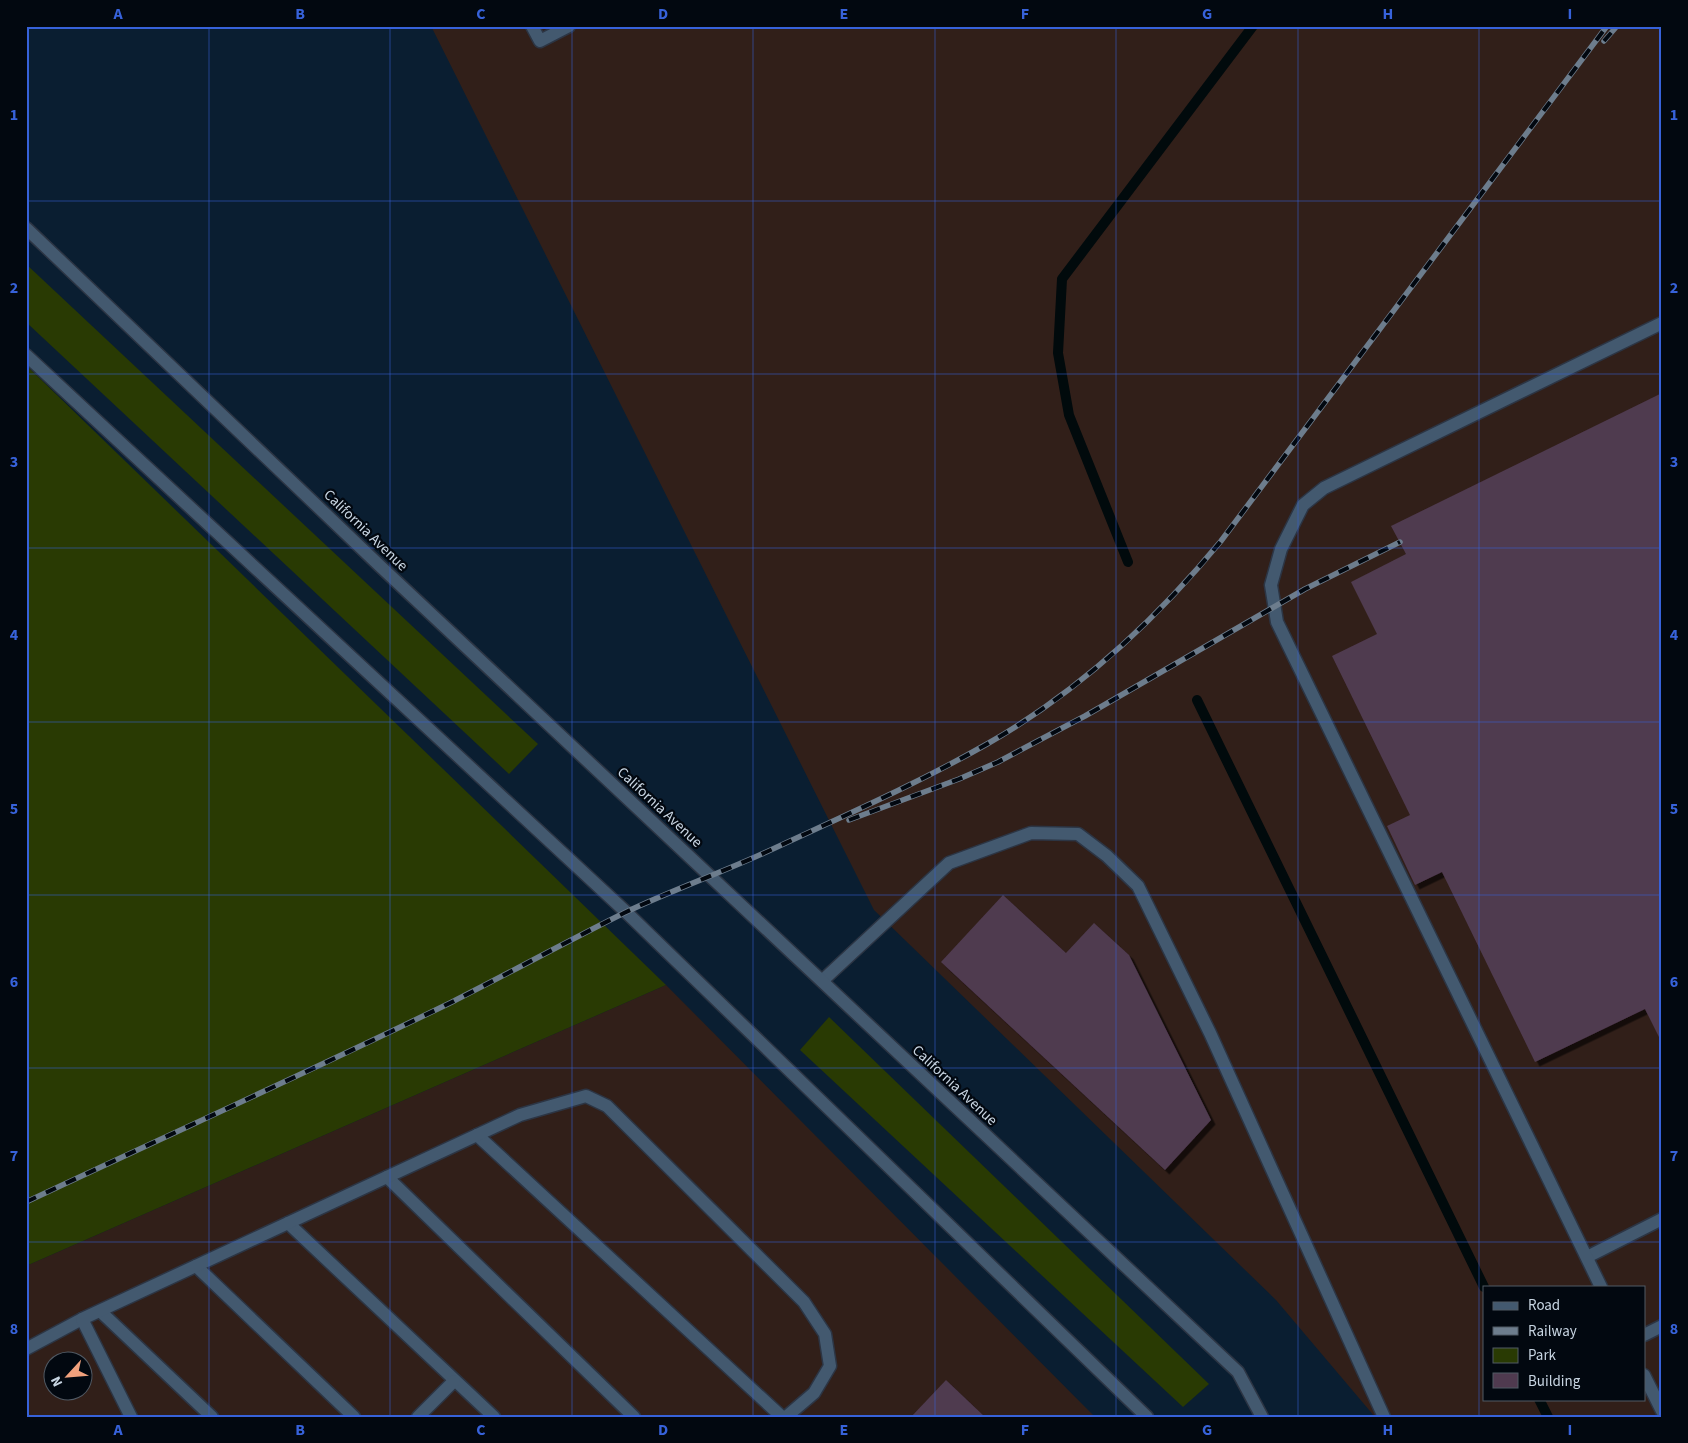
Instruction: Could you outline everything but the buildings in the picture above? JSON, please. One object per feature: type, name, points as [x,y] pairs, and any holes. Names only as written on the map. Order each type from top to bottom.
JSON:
[{"type":"main road","points":[[532,26],[540,41],[569,26]]},
{"type":"main road","name":"California Avenue","points":[[26,228],[387,573],[1238,1372],[1262,1417]]},
{"type":"main road","points":[[1601,1286],[1277,622],[1271,585],[1281,549],[1303,506],[1324,488],[1662,323]]},
{"type":"main road","points":[[26,355],[626,912],[1147,1417]]},
{"type":"main road","points":[[822,981],[949,863],[1030,833],[1078,834],[1108,856],[1138,886],[1206,1024],[1384,1417]]},
{"type":"main road","points":[[26,1349],[82,1319],[520,1115],[586,1096],[607,1106],[804,1302],[826,1334],[830,1366],[814,1393],[786,1417]]},
{"type":"main road","points":[[477,1135],[782,1417]]},
{"type":"main road","points":[[386,1177],[634,1417]]},
{"type":"main road","points":[[1587,1257],[1662,1219]]},
{"type":"main road","points":[[288,1222],[494,1417]]},
{"type":"main road","points":[[196,1266],[354,1417]]},
{"type":"main road","points":[[100,1311],[212,1417]]},
{"type":"main road","points":[[82,1319],[131,1417]]},
{"type":"main road","points":[[1646,1334],[1662,1326]]},
{"type":"main road","points":[[1646,1379],[1662,1410]]},
{"type":"main road","points":[[418,1417],[454,1381]]},
{"type":"shaded area","points":[[431,26],[1662,26],[1662,1417],[1375,1417],[1276,1300],[874,910]]},
{"type":"shaded area","points":[[666,985],[1095,1417],[26,1417],[26,1266]]},
{"type":"green space","points":[[26,264],[538,744],[509,774],[26,322]]},
{"type":"green space","points":[[26,365],[666,985],[26,1266]]},
{"type":"green space","points":[[829,1017],[1209,1384],[1183,1407],[800,1050]]},
{"type":"waterway","points":[[1128,562],[1069,415],[1058,353],[1062,279],[1253,26]]},
{"type":"waterway","points":[[1197,700],[1484,1286]]},
{"type":"waterway","points":[[1540,1400],[1548,1417]]},
{"type":"railway","points":[[26,1202],[399,1028],[624,913],[764,853],[905,787],[987,744],[1053,702],[1084,678],[1142,627],[1196,571],[1221,541],[1607,26]]},
{"type":"railway","points":[[1604,41],[1617,26]]},
{"type":"railway","points":[[849,820],[959,779],[998,762],[1085,716],[1305,589],[1400,542]]}]
